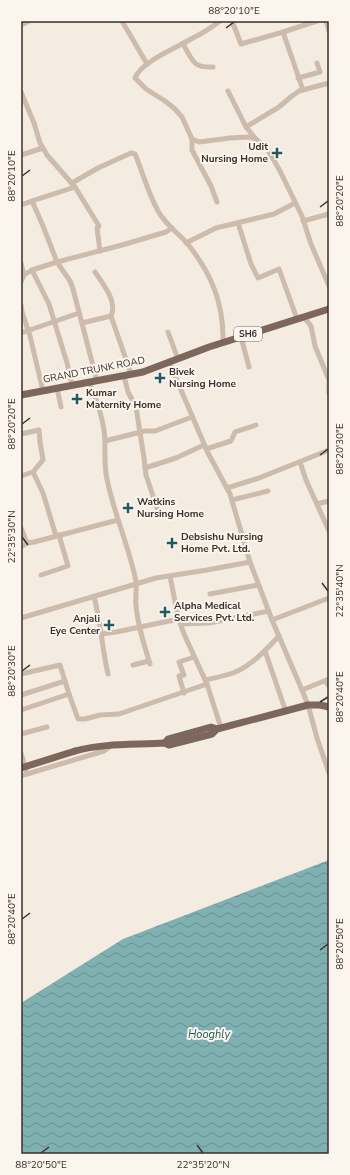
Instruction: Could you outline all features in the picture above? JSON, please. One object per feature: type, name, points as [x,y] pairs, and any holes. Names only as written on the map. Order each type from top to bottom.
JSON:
[{"type":"main road","name":"GRAND TRUNK ROAD","points":[[21,395],[143,372],[223,342],[329,309]]},
{"type":"main road","points":[[21,768],[96,746],[165,743],[168,738],[211,727],[219,728],[286,712],[308,705],[329,707]]},
{"type":"street","points":[[21,25],[29,21]]},
{"type":"street","points":[[122,21],[147,64]]},
{"type":"street","points":[[217,202],[211,186],[192,150],[192,139],[182,117],[166,101],[146,89],[135,78],[137,73],[147,64],[220,21]]},
{"type":"street","points":[[232,21],[241,44],[317,21]]},
{"type":"street","points":[[326,21],[329,31]]},
{"type":"street","points":[[283,32],[303,90]]},
{"type":"street","points":[[183,44],[195,63],[200,67],[214,67]]},
{"type":"street","points":[[298,78],[320,72],[317,63]]},
{"type":"street","points":[[246,127],[303,90],[329,83]]},
{"type":"street","points":[[228,91],[246,127],[268,150],[280,171],[304,221],[311,244],[329,286]]},
{"type":"street","points":[[21,92],[47,155],[73,185],[99,226],[97,228],[100,250]]},
{"type":"street","points":[[192,139],[199,142],[230,138],[249,137],[256,139]]},
{"type":"street","points":[[21,155],[43,148]]},
{"type":"street","points":[[21,205],[73,185],[98,168],[134,153],[136,154],[149,192],[159,213],[186,242],[204,266],[216,292],[222,315],[223,342]]},
{"type":"street","points":[[32,201],[57,262],[70,281],[97,381]]},
{"type":"street","points":[[186,242],[216,228],[274,214],[295,203]]},
{"type":"street","points":[[304,221],[329,214]]},
{"type":"street","points":[[238,223],[251,264],[258,278],[279,270],[300,318],[311,326],[315,346],[329,380],[329,393]]},
{"type":"street","points":[[22,276],[32,270],[57,262],[166,232],[172,228]]},
{"type":"street","points":[[21,263],[21,282]]},
{"type":"street","points":[[32,270],[49,304],[72,385]]},
{"type":"street","points":[[95,272],[108,292],[114,308],[111,316],[131,374]]},
{"type":"street","points":[[21,305],[44,390]]},
{"type":"street","points":[[21,333],[79,313]]},
{"type":"street","points":[[82,323],[111,316]]},
{"type":"street","points":[[168,332],[178,359]]},
{"type":"street","points":[[241,336],[249,367]]},
{"type":"street","points":[[169,362],[205,447],[232,500],[258,585],[308,705],[329,773]]},
{"type":"street","points":[[124,376],[128,392],[136,407],[146,475],[157,508]]},
{"type":"street","points":[[89,382],[94,394],[105,441],[104,464],[107,479],[132,563],[136,584],[136,605],[144,648],[150,662],[133,665]]},
{"type":"street","points":[[57,388],[61,406]]},
{"type":"street","points":[[105,441],[149,430],[155,431],[192,417]]},
{"type":"street","points":[[145,468],[205,447],[231,441],[235,432],[256,426]]},
{"type":"street","points":[[21,434],[40,430],[43,460],[33,472],[21,476]]},
{"type":"street","points":[[227,488],[260,478],[329,450]]},
{"type":"street","points":[[300,462],[329,530]]},
{"type":"street","points":[[33,472],[43,493],[68,566],[41,575]]},
{"type":"street","points":[[232,500],[268,491]]},
{"type":"street","points":[[317,504],[329,501]]},
{"type":"street","points":[[21,547],[27,543],[118,520]]},
{"type":"street","points":[[21,528],[27,543]]},
{"type":"street","points":[[21,618],[156,578],[250,562]]},
{"type":"street","points":[[170,576],[180,622],[206,682],[219,728]]},
{"type":"street","points":[[210,594],[258,585]]},
{"type":"street","points":[[94,597],[99,616],[103,652],[108,674]]},
{"type":"street","points":[[272,620],[329,598]]},
{"type":"street","points":[[101,634],[180,622],[209,623],[269,611]]},
{"type":"street","points":[[21,674],[60,665],[78,719],[85,719],[100,715],[119,714],[184,693],[206,682],[233,673],[249,664],[265,651],[279,636]]},
{"type":"street","points":[[265,651],[286,712]]},
{"type":"street","points":[[184,693],[179,676],[184,675],[179,662],[194,656]]},
{"type":"street","points":[[302,690],[327,680],[329,686]]},
{"type":"street","points":[[21,695],[65,681]]},
{"type":"street","points":[[21,710],[69,694]]},
{"type":"street","points":[[21,734],[47,727]]},
{"type":"street","points":[[21,776],[104,751],[112,745]]},
{"type":"street","points":[[21,753],[27,774]]},
{"type":"water","name":"Hooghly","points":[[329,860],[329,1154],[21,1154],[21,1003],[123,939]]},
{"type":"place","name":"Udit Nursing Home","points":[[277,153]]},
{"type":"place","name":"Bivek Nursing Home","points":[[160,378]]},
{"type":"place","name":"Kumar Maternity Home","points":[[77,399]]},
{"type":"place","name":"Watkins Nursing Home","points":[[128,508]]},
{"type":"place","name":"Debsishu Nursing Home Pvt. Ltd.","points":[[172,543]]},
{"type":"place","name":"Alpha Medical Services Pvt. Ltd.","points":[[165,612]]},
{"type":"place","name":"Anjali Eye Center","points":[[109,625]]}]
